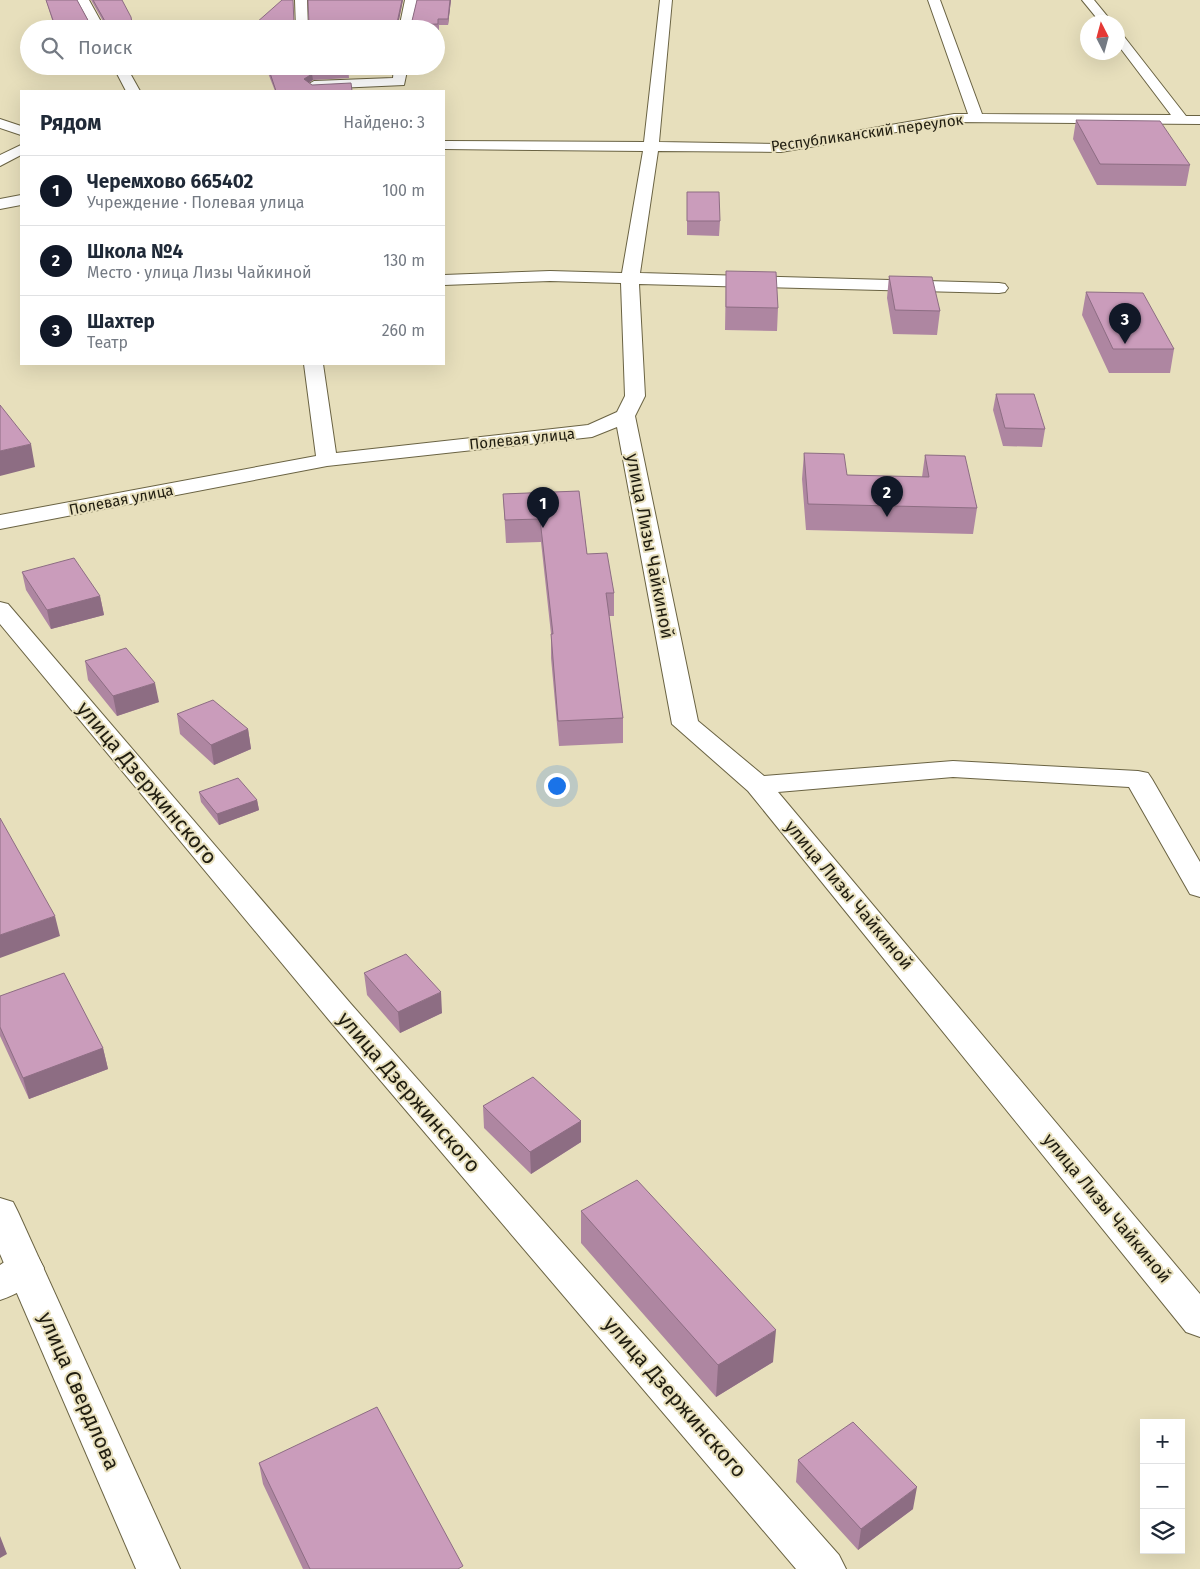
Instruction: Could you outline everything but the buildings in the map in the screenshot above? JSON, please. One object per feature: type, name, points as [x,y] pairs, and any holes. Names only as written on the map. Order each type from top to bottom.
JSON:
[{"type":"street","points":[[83,0],[94,20]]},
{"type":"street","points":[[300,0],[301,20]]},
{"type":"street","points":[[407,20],[411,0]]},
{"type":"street","points":[[625,416],[635,396],[630,279],[651,147],[666,0]]},
{"type":"street","points":[[934,0],[977,119]]},
{"type":"street","points":[[1088,0],[1100,15]]},
{"type":"street","points":[[1125,46],[1182,120]]},
{"type":"street","points":[[124,75],[132,90]]},
{"type":"street","points":[[313,84],[399,82],[400,75]]},
{"type":"street","name":"Республиканский переулок","points":[[445,145],[781,148],[954,118],[1200,120]]},
{"type":"street","points":[[0,123],[20,131]]},
{"type":"street","points":[[0,161],[20,150]]},
{"type":"street","points":[[0,204],[20,200]]},
{"type":"street","points":[[445,280],[550,276],[999,288]]},
{"type":"street","points":[[313,365],[326,460]]},
{"type":"street","name":"Полевая улица","points":[[0,522],[326,460],[592,431],[625,416]]},
{"type":"street","name":"улица Лизы Чайкиной","points":[[625,416],[685,724],[758,785],[1200,1321]]},
{"type":"street","name":"улица Дзержинского","points":[[0,609],[340,1012],[824,1569]]},
{"type":"street","points":[[758,785],[953,769],[1138,779],[1200,888]]},
{"type":"street","name":"улица Свердлова","points":[[0,1212],[8,1276],[158,1569]]},
{"type":"place","name":"Шахтер","points":[[1125,344]]},
{"type":"place","name":"Школа №4","points":[[887,517]]},
{"type":"place","name":"Черемхово 665402","points":[[543,528]]}]
